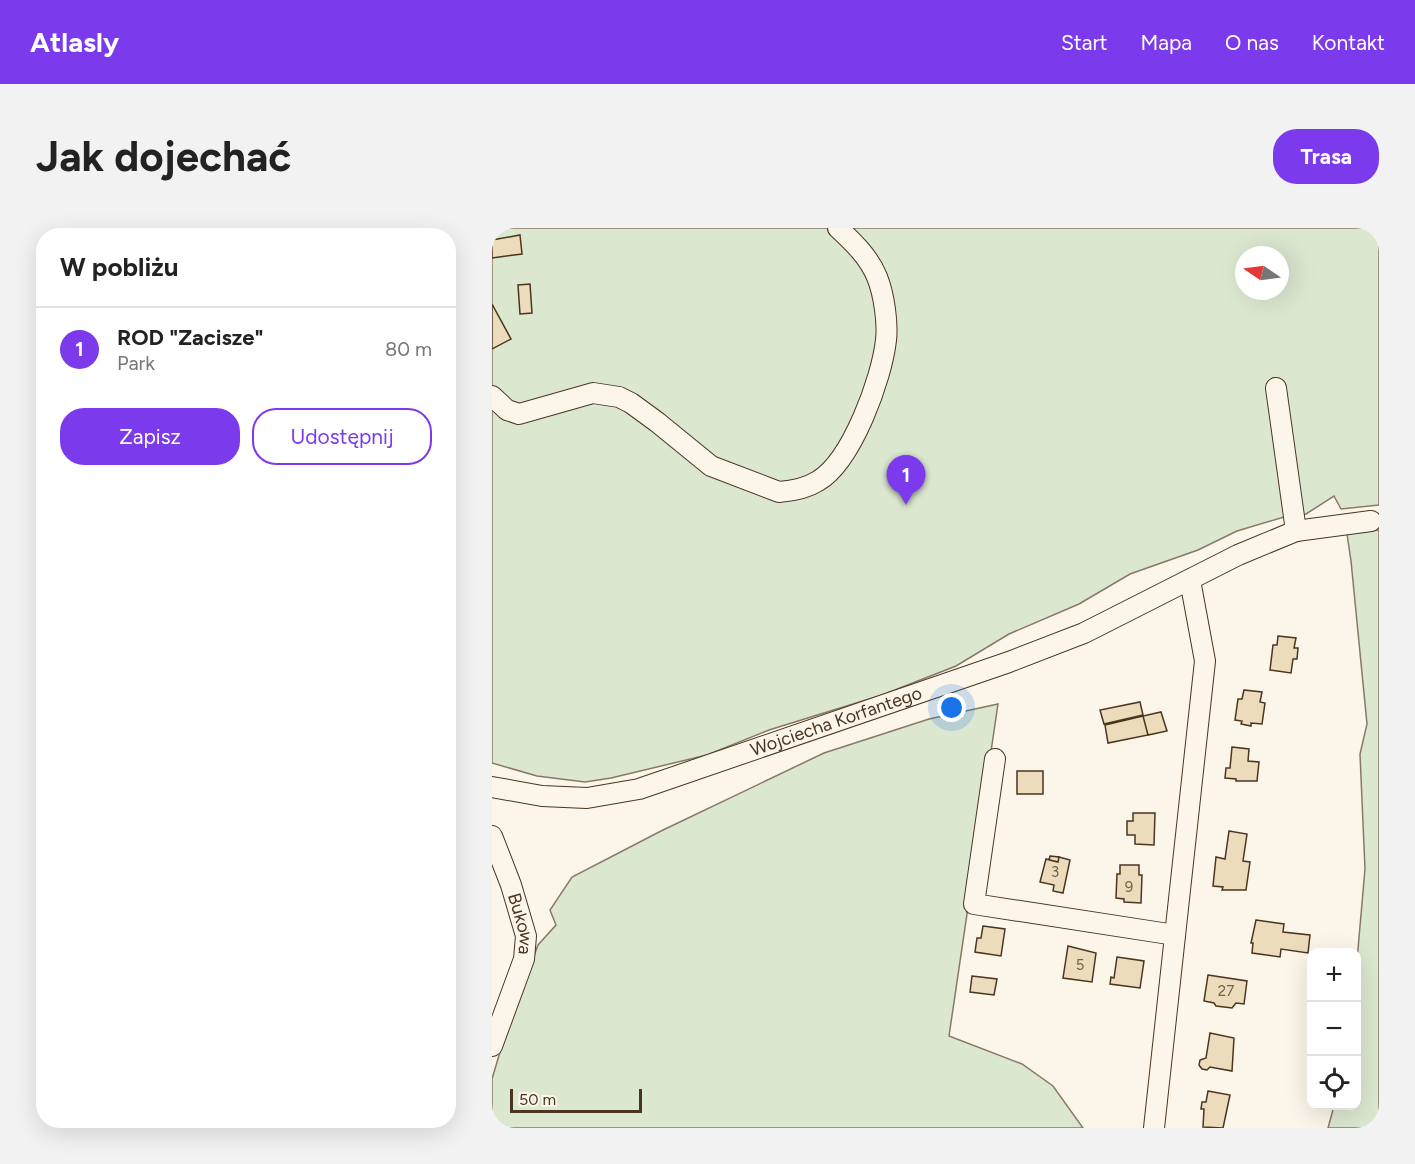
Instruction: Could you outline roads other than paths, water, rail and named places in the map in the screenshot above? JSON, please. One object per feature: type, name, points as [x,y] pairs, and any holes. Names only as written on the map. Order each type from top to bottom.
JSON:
[{"type":"street","points":[[492,396],[507,410],[519,414],[578,396],[593,393],[607,394],[631,403],[711,466],[779,492],[788,492],[819,481],[839,460],[862,420],[877,379],[887,339],[886,317],[877,277],[859,248],[838,228]]},
{"type":"street","points":[[1276,388],[1296,531]]},
{"type":"street","name":"Wojciecha Korfantego","points":[[492,787],[542,796],[587,798],[639,789],[1009,662],[1084,633],[1238,555],[1296,531],[1371,521]]},
{"type":"street","points":[[1154,1128],[1205,661],[1190,580]]},
{"type":"street","points":[[995,759],[974,904],[1175,934]]},
{"type":"street","name":"Bukowa","points":[[492,836],[526,936],[524,959],[492,1046]]},
{"type":"place","name":"ROD \"Zacisze\"","points":[[906,505]]}]
